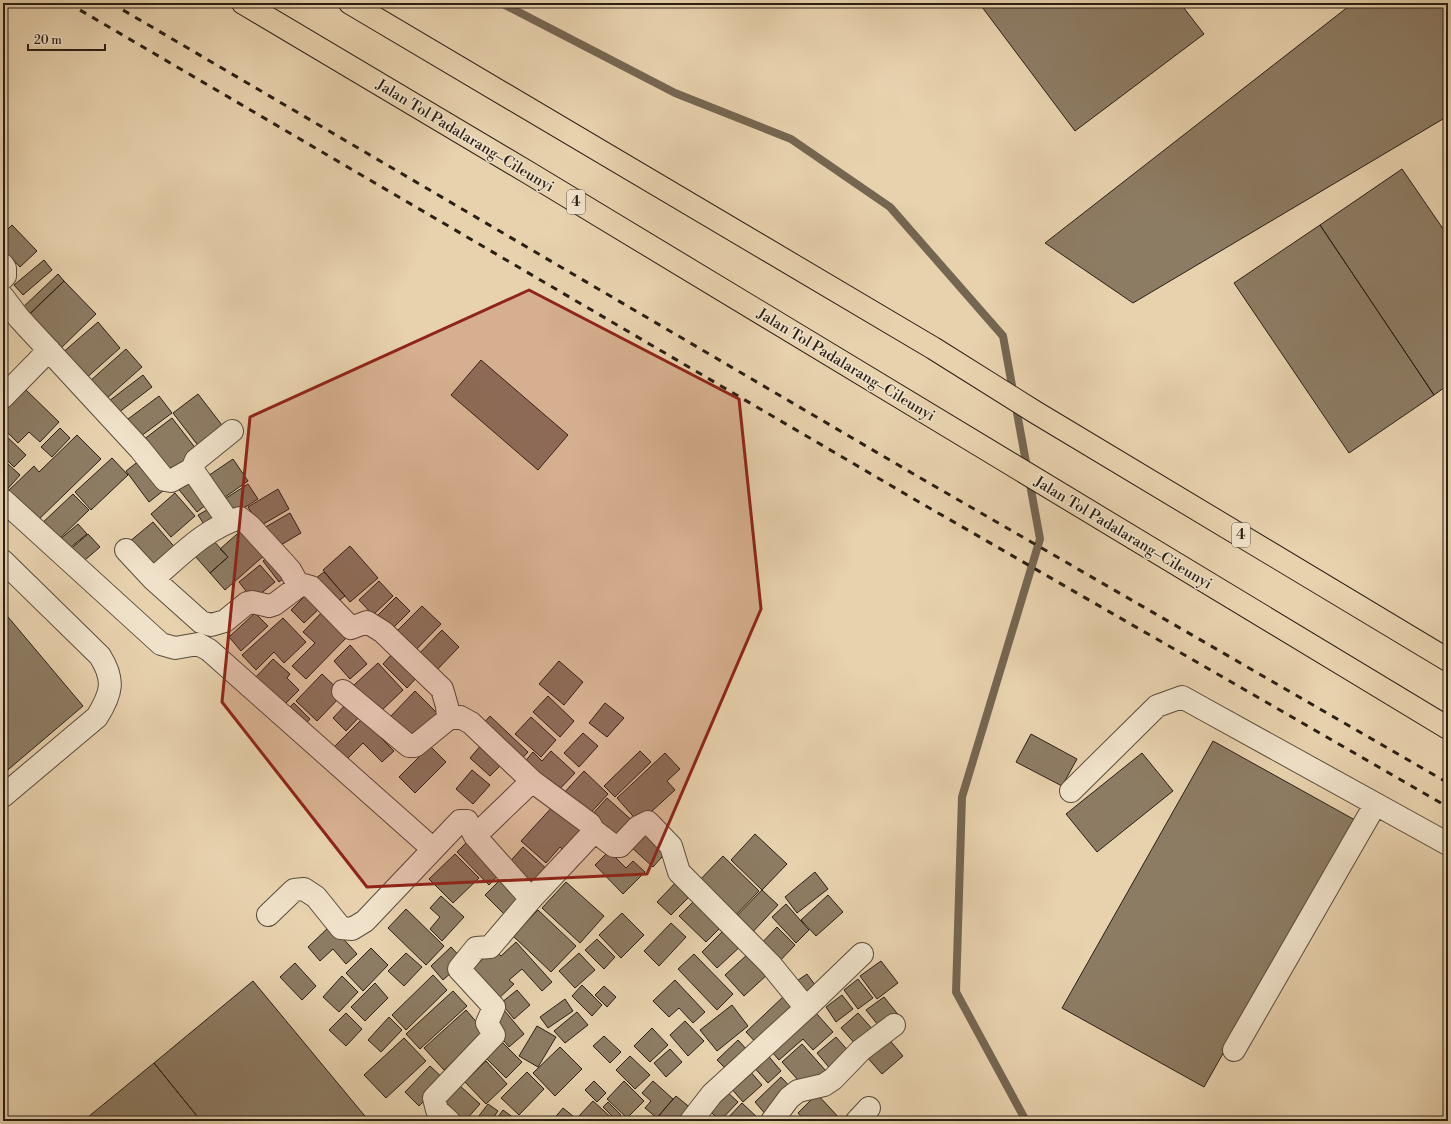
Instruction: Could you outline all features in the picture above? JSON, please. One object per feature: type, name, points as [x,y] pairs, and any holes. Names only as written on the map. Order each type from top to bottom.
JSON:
[{"type":"highway","name":"Jalan Tol Padalarang–Cileunyi","points":[[243,3],[909,402],[1040,483],[1448,728]]},
{"type":"highway","name":"4","points":[[350,3],[933,348],[1035,412],[1448,660]]},
{"type":"street","points":[[3,265],[6,268],[5,276],[3,278]]},
{"type":"street","points":[[3,297],[49,350],[140,449],[165,480],[171,481],[192,469],[196,460],[232,431]]},
{"type":"street","points":[[3,397],[49,350]]},
{"type":"street","points":[[192,469],[228,521]]},
{"type":"street","points":[[3,500],[161,644],[176,648],[198,644],[209,650],[433,849]]},
{"type":"street","points":[[153,579],[202,536],[228,521],[240,518],[250,526],[290,570],[299,586]]},
{"type":"street","points":[[126,550],[153,579],[201,622],[211,625],[225,621],[246,603],[252,602],[269,606],[275,604],[299,586],[304,585],[311,587],[351,628],[367,622],[384,632],[442,689],[447,706],[448,719]]},
{"type":"street","points":[[3,561],[100,656],[108,668],[111,684],[107,701],[97,717],[3,796]]},
{"type":"street","points":[[343,691],[409,746],[415,746],[448,719],[460,717],[471,723],[532,781],[590,824],[593,830],[614,846],[620,846],[638,827],[648,822],[671,846],[678,872],[771,965],[806,1008]]},
{"type":"street","points":[[1071,791],[1157,706],[1182,698],[1266,742],[1375,805],[1448,844]]},
{"type":"street","points":[[475,836],[532,781]]},
{"type":"street","points":[[1234,1050],[1375,805]]},
{"type":"street","points":[[268,915],[294,890],[304,889],[316,897],[341,928],[352,929],[365,921],[433,849],[463,820],[467,821],[475,836],[531,899]]},
{"type":"street","points":[[449,1121],[437,1110],[434,1098],[494,1035],[487,1023],[494,1007],[459,970],[476,948],[490,948],[531,899],[589,837],[593,830]]},
{"type":"street","points":[[691,1121],[712,1094],[806,1008],[862,954]]},
{"type":"street","points":[[772,1121],[779,1109],[789,1098],[798,1091],[824,1085],[833,1079],[861,1050],[894,1025]]},
{"type":"highlighted area","points":[[529,290],[739,399],[761,609],[647,874],[367,887],[222,702],[250,417]]},
{"type":"building","points":[[979,3],[1180,3],[1204,34],[1075,131]]},
{"type":"building","points":[[1353,3],[1448,3],[1448,116],[1133,303],[1045,243]]},
{"type":"building","points":[[1402,169],[1448,236],[1448,385],[1434,395],[1320,225]]},
{"type":"building","points":[[12,225],[37,251],[20,267],[9,255],[3,260],[3,234]]},
{"type":"building","points":[[1320,225],[1434,395],[1349,453],[1234,283]]},
{"type":"building","points":[[44,260],[52,270],[23,295],[14,285]]},
{"type":"building","points":[[58,274],[64,281],[25,318],[19,311]]},
{"type":"building","points":[[64,281],[96,314],[58,351],[26,318]]},
{"type":"building","points":[[3,303],[15,315],[3,327]]},
{"type":"building","points":[[98,322],[120,348],[84,380],[61,354]]},
{"type":"building","points":[[126,349],[142,367],[106,399],[90,381]]},
{"type":"building","points":[[481,360],[568,435],[538,470],[451,395]]},
{"type":"building","points":[[143,375],[152,387],[118,413],[109,401]]},
{"type":"building","points":[[26,390],[59,422],[40,442],[29,432],[18,443],[3,428],[3,413]]},
{"type":"building","points":[[198,394],[228,433],[203,452],[173,413]]},
{"type":"building","points":[[159,396],[172,413],[137,439],[124,422]]},
{"type":"building","points":[[172,418],[200,454],[167,479],[139,443]]},
{"type":"building","points":[[60,428],[70,438],[52,457],[41,447]]},
{"type":"building","points":[[3,433],[26,455],[14,467],[3,456]]},
{"type":"building","points":[[77,435],[101,459],[34,524],[5,494],[34,466],[39,472]]},
{"type":"building","points":[[144,457],[168,487],[149,502],[126,471]]},
{"type":"building","points":[[112,458],[128,475],[91,510],[75,492]]},
{"type":"building","points":[[233,459],[248,481],[218,502],[202,480]]},
{"type":"building","points":[[8,464],[20,475],[4,493],[3,469]]},
{"type":"building","points":[[191,474],[212,500],[197,512],[176,486]]},
{"type":"building","points":[[248,484],[258,499],[233,515],[223,500]]},
{"type":"building","points":[[278,489],[289,509],[260,526],[248,507]]},
{"type":"building","points":[[175,493],[195,516],[171,537],[151,514]]},
{"type":"building","points":[[73,494],[89,510],[55,543],[39,526]]},
{"type":"building","points":[[214,506],[225,523],[209,532],[198,515]]},
{"type":"building","points":[[290,513],[301,533],[274,549],[262,529]]},
{"type":"building","points":[[153,522],[178,551],[155,571],[129,542]]},
{"type":"building","points":[[78,524],[87,534],[66,551],[58,541]]},
{"type":"building","points":[[245,527],[267,553],[225,590],[210,573],[228,557],[220,549]]},
{"type":"building","points":[[88,534],[100,547],[78,566],[66,553]]},
{"type":"building","points":[[213,540],[228,557],[210,573],[195,556]]},
{"type":"building","points":[[350,546],[378,578],[350,602],[323,570]]},
{"type":"building","points":[[271,554],[287,576],[279,582],[263,561]]},
{"type":"building","points":[[260,565],[275,582],[253,600],[239,582]]},
{"type":"building","points":[[324,572],[345,596],[332,606],[311,582]]},
{"type":"building","points":[[379,581],[393,596],[373,615],[359,600]]},
{"type":"building","points":[[306,595],[320,608],[304,623],[291,610]]},
{"type":"building","points":[[396,597],[410,611],[389,632],[375,618]]},
{"type":"building","points":[[422,606],[441,624],[409,657],[390,638]]},
{"type":"building","points":[[3,611],[83,706],[3,774]]},
{"type":"building","points":[[323,611],[348,636],[306,679],[292,666],[315,643],[303,632]]},
{"type":"building","points":[[255,613],[268,626],[241,651],[229,637]]},
{"type":"building","points":[[283,618],[306,642],[284,663],[274,652],[256,670],[242,655]]},
{"type":"building","points":[[442,630],[459,647],[432,675],[415,658]]},
{"type":"building","points":[[350,645],[367,664],[350,679],[334,661]]},
{"type":"building","points":[[393,653],[418,676],[407,688],[383,664]]},
{"type":"building","points":[[273,659],[290,674],[287,678],[299,690],[283,706],[254,679]]},
{"type":"building","points":[[559,661],[583,682],[564,705],[539,684]]},
{"type":"building","points":[[378,663],[403,690],[380,712],[354,685]]},
{"type":"building","points":[[322,674],[343,694],[317,721],[296,701]]},
{"type":"building","points":[[415,691],[440,716],[415,743],[389,718]]},
{"type":"building","points":[[548,696],[574,721],[560,737],[533,712]]},
{"type":"building","points":[[350,700],[363,713],[346,731],[333,718]]},
{"type":"building","points":[[294,703],[310,719],[301,729],[285,712]]},
{"type":"building","points":[[605,703],[624,718],[607,737],[589,723]]},
{"type":"building","points":[[490,716],[528,752],[517,764],[479,728]]},
{"type":"building","points":[[531,717],[556,740],[541,757],[515,734]]},
{"type":"building","points":[[362,719],[394,751],[382,762],[363,743],[347,759],[334,747]]},
{"type":"building","points":[[583,733],[598,746],[579,767],[564,753]]},
{"type":"building","points":[[1031,734],[1077,759],[1062,786],[1016,762]]},
{"type":"building","points":[[1213,741],[1355,820],[1204,1087],[1062,1008]]},
{"type":"building","points":[[482,744],[503,763],[490,776],[470,758]]},
{"type":"building","points":[[430,746],[446,762],[415,793],[399,777]]},
{"type":"building","points":[[551,751],[575,773],[554,795],[522,765],[533,752],[542,761]]},
{"type":"building","points":[[640,751],[651,762],[615,797],[604,786]]},
{"type":"building","points":[[665,753],[680,769],[667,781],[675,790],[639,823],[617,798]]},
{"type":"building","points":[[1142,753],[1173,791],[1097,852],[1066,814]]},
{"type":"building","points":[[472,770],[490,785],[473,804],[456,789]]},
{"type":"building","points":[[584,771],[608,794],[586,818],[562,795]]},
{"type":"building","points":[[607,798],[636,824],[618,845],[589,818]]},
{"type":"building","points":[[555,804],[589,834],[569,856],[560,847],[546,863],[521,841]]},
{"type":"building","points":[[648,828],[669,849],[653,867],[630,846]]},
{"type":"building","points":[[755,834],[787,864],[762,890],[731,860]]},
{"type":"building","points":[[468,841],[500,873],[489,885],[457,852]]},
{"type":"building","points":[[523,847],[550,872],[531,891],[505,867]]},
{"type":"building","points":[[609,851],[626,868],[633,861],[645,872],[623,894],[595,865]]},
{"type":"building","points":[[455,854],[479,878],[453,903],[429,879]]},
{"type":"building","points":[[723,856],[759,891],[731,920],[695,885]]},
{"type":"building","points":[[815,872],[828,889],[797,913],[785,897]]},
{"type":"building","points":[[680,878],[694,892],[671,915],[657,902]]},
{"type":"building","points":[[501,879],[524,901],[508,918],[485,895]]},
{"type":"building","points":[[566,882],[604,916],[580,943],[542,908]]},
{"type":"building","points":[[762,890],[778,905],[747,938],[730,923]]},
{"type":"building","points":[[828,895],[843,912],[816,936],[801,920]]},
{"type":"building","points":[[441,896],[464,917],[442,941],[430,929],[440,917],[430,908]]},
{"type":"building","points":[[698,897],[725,923],[706,942],[679,916]]},
{"type":"building","points":[[786,904],[809,930],[796,943],[772,917]]},
{"type":"building","points":[[406,909],[444,946],[426,965],[388,928]]},
{"type":"building","points":[[538,910],[576,946],[551,972],[513,936]]},
{"type":"building","points":[[622,913],[644,935],[621,958],[599,935]]},
{"type":"building","points":[[671,923],[686,937],[659,966],[644,951]]},
{"type":"building","points":[[331,925],[357,954],[346,964],[333,949],[320,961],[308,947]]},
{"type":"building","points":[[727,927],[743,944],[717,968],[702,952]]},
{"type":"building","points":[[777,927],[795,945],[774,967],[756,949]]},
{"type":"building","points":[[597,939],[615,957],[604,969],[585,950]]},
{"type":"building","points":[[516,942],[552,982],[542,991],[522,969],[509,980],[514,984],[495,1002],[468,972],[494,949],[501,956]]},
{"type":"building","points":[[451,947],[464,961],[443,980],[431,966]]},
{"type":"building","points":[[371,948],[388,965],[363,991],[346,973]]},
{"type":"building","points":[[406,953],[422,967],[404,986],[388,971]]},
{"type":"building","points":[[579,953],[595,970],[575,988],[559,971]]},
{"type":"building","points":[[749,953],[769,973],[744,996],[725,975]]},
{"type":"building","points":[[694,954],[733,994],[717,1010],[678,969]]},
{"type":"building","points":[[881,961],[898,983],[877,999],[860,976]]},
{"type":"building","points":[[295,963],[316,986],[302,1000],[280,977]]},
{"type":"building","points":[[807,974],[818,989],[806,998],[794,983]]},
{"type":"building","points":[[433,975],[447,990],[406,1030],[392,1015]]},
{"type":"building","points":[[342,976],[358,992],[339,1012],[323,997]]},
{"type":"building","points":[[858,979],[873,998],[858,1009],[844,990]]},
{"type":"building","points":[[675,980],[705,1012],[693,1023],[679,1008],[669,1017],[653,1001]]},
{"type":"building","points":[[253,981],[369,1121],[201,1121],[154,1063]]},
{"type":"building","points":[[375,983],[388,998],[365,1021],[351,1007]]},
{"type":"building","points":[[582,985],[602,1005],[592,1016],[572,996]]},
{"type":"building","points":[[604,986],[616,997],[607,1007],[595,995]]},
{"type":"building","points":[[517,990],[530,1005],[514,1019],[501,1003]]},
{"type":"building","points":[[453,991],[467,1006],[420,1049],[406,1034]]},
{"type":"building","points":[[842,995],[853,1009],[836,1022],[826,1007]]},
{"type":"building","points":[[784,996],[798,1012],[761,1048],[746,1032]]},
{"type":"building","points":[[884,997],[900,1017],[882,1030],[866,1010]]},
{"type":"building","points":[[565,999],[573,1011],[548,1028],[540,1017]]},
{"type":"building","points":[[732,1005],[748,1026],[717,1051],[700,1030]]},
{"type":"building","points":[[466,1010],[485,1032],[444,1070],[424,1048]]},
{"type":"building","points":[[504,1010],[524,1034],[509,1047],[489,1023]]},
{"type":"building","points":[[577,1012],[588,1025],[565,1043],[554,1031]]},
{"type":"building","points":[[346,1013],[362,1029],[346,1046],[329,1030]]},
{"type":"building","points":[[816,1013],[833,1032],[813,1050],[803,1039],[779,1060],[772,1052]]},
{"type":"building","points":[[858,1013],[875,1032],[858,1047],[841,1028]]},
{"type":"building","points":[[389,1017],[402,1030],[381,1052],[368,1040]]},
{"type":"building","points":[[685,1021],[704,1041],[688,1056],[670,1035]]},
{"type":"building","points":[[537,1026],[556,1037],[538,1067],[519,1056]]},
{"type":"building","points":[[652,1028],[668,1045],[650,1062],[634,1046]]},
{"type":"building","points":[[604,1036],[621,1052],[610,1063],[593,1046]]},
{"type":"building","points":[[497,1037],[522,1062],[506,1078],[482,1054]]},
{"type":"building","points":[[836,1037],[851,1054],[832,1071],[817,1053]]},
{"type":"building","points":[[887,1037],[903,1056],[882,1074],[866,1056]]},
{"type":"building","points":[[404,1038],[426,1061],[386,1098],[364,1075]]},
{"type":"building","points":[[738,1040],[748,1051],[727,1070],[717,1060]]},
{"type":"building","points":[[802,1044],[826,1071],[806,1089],[782,1062]]},
{"type":"building","points":[[560,1047],[582,1069],[555,1096],[533,1073]]},
{"type":"building","points":[[670,1049],[682,1062],[666,1077],[654,1063]]},
{"type":"building","points":[[765,1052],[781,1071],[768,1083],[751,1064]]},
{"type":"building","points":[[630,1056],[650,1075],[635,1089],[616,1070]]},
{"type":"building","points":[[486,1061],[507,1084],[486,1104],[465,1082]]},
{"type":"building","points":[[154,1063],[201,1121],[91,1121],[88,1117]]},
{"type":"building","points":[[430,1066],[445,1080],[419,1106],[405,1092]]},
{"type":"building","points":[[749,1070],[762,1085],[743,1102],[730,1087]]},
{"type":"building","points":[[527,1072],[544,1089],[519,1115],[501,1098]]},
{"type":"building","points":[[781,1077],[794,1091],[767,1116],[755,1102]]},
{"type":"building","points":[[594,1081],[606,1093],[597,1102],[585,1090]]},
{"type":"building","points":[[624,1081],[644,1101],[627,1118],[607,1099]]},
{"type":"building","points":[[653,1081],[673,1099],[657,1118],[645,1108],[651,1101],[642,1093]]},
{"type":"building","points":[[459,1085],[480,1104],[465,1121],[455,1121],[438,1106]]},
{"type":"building","points":[[725,1090],[738,1102],[720,1121],[707,1108]]},
{"type":"building","points":[[817,1094],[842,1121],[805,1121],[798,1113]]},
{"type":"building","points":[[676,1096],[693,1110],[684,1121],[654,1121]]},
{"type":"building","points":[[593,1101],[614,1120],[585,1121],[579,1116]]},
{"type":"building","points":[[608,1102],[621,1115],[616,1120],[603,1107]]},
{"type":"building","points":[[742,1103],[761,1121],[725,1121]]},
{"type":"building","points":[[488,1104],[498,1111],[491,1121],[475,1121]]},
{"type":"building","points":[[563,1108],[579,1121],[552,1121]]},
{"type":"building","points":[[503,1110],[518,1121],[495,1121]]},
{"type":"waterway","points":[[501,3],[675,93],[791,139],[890,207],[1003,336],[1040,539],[962,797],[956,992],[1026,1121]]},
{"type":"railway","points":[[68,3],[907,495],[1448,807]]},
{"type":"railway","points":[[111,3],[917,476],[1448,783]]}]
